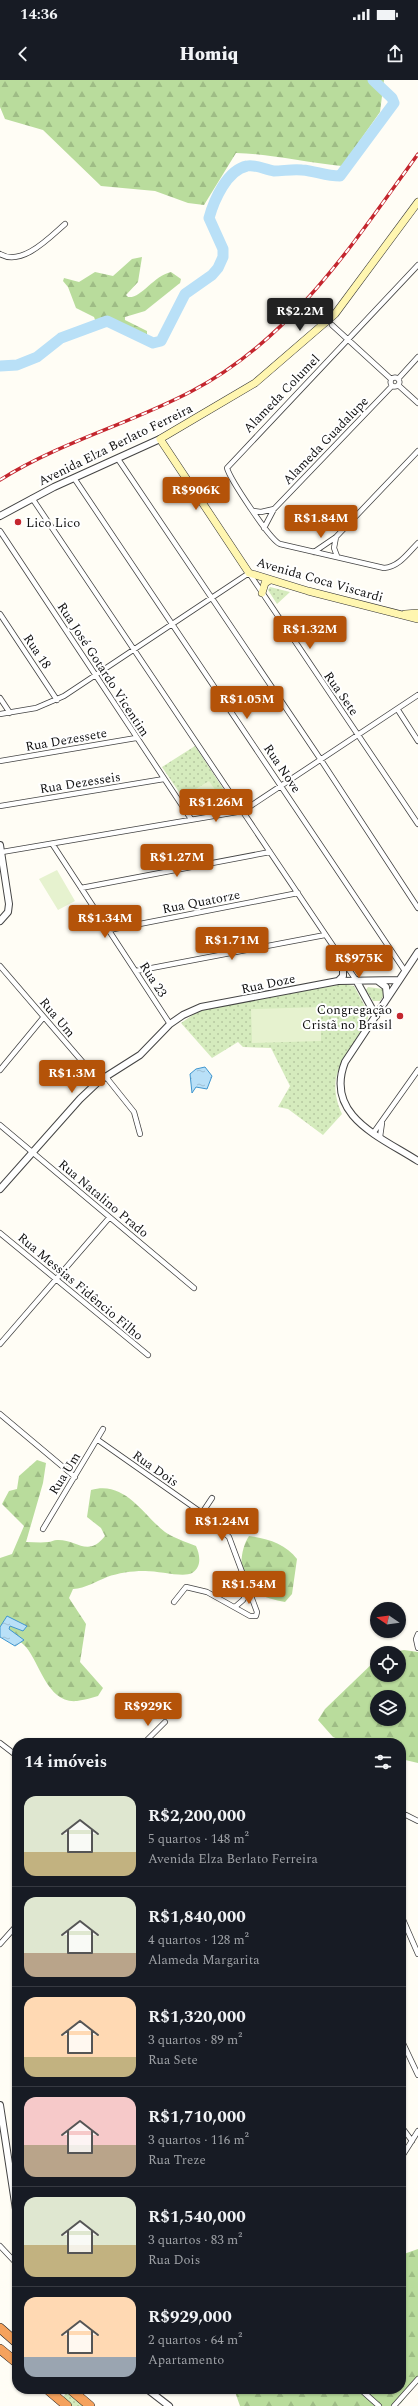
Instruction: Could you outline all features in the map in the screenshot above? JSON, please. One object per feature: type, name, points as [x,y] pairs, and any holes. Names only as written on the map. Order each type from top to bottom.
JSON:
[{"type":"highway","points":[[0,2328],[12,2339]]},
{"type":"highway","points":[[0,2349],[12,2359]]},
{"type":"highway","points":[[53,2394],[67,2406]]},
{"type":"highway","points":[[76,2394],[90,2406]]},
{"type":"main road","name":"Avenida Elza Berlato Ferreira","points":[[160,439],[229,400],[255,383],[335,314],[418,202]]},
{"type":"main road","name":"Avenida Coca Viscardi","points":[[160,439],[249,573],[270,580],[418,619]]},
{"type":"main road","points":[[262,593],[266,583],[270,580]]},
{"type":"main road","points":[[399,614],[418,613]]},
{"type":"street","points":[[0,254],[6,258],[16,257],[33,249],[65,224]]},
{"type":"street","name":"Alameda Columel","points":[[253,511],[227,468],[418,265]]},
{"type":"street","points":[[332,325],[391,379],[392,386],[398,385]]},
{"type":"street","points":[[391,379],[398,378],[418,356]]},
{"type":"street","points":[[398,378],[398,385],[418,403]]},
{"type":"street","name":"Alameda Guadalupe","points":[[264,528],[274,509],[392,386]]},
{"type":"street","name":"Avenida Elza Berlato Ferreira","points":[[0,516],[32,498],[160,439]]},
{"type":"street","points":[[314,552],[336,537],[418,451]]},
{"type":"street","points":[[118,459],[210,598],[321,760],[418,908]]},
{"type":"street","name":"Rua Nove","points":[[74,478],[405,971]]},
{"type":"street","points":[[32,498],[364,992],[376,1016]]},
{"type":"street","points":[[253,511],[261,512],[274,509]]},
{"type":"street","points":[[253,511],[264,528],[276,542],[384,568],[392,568],[398,564],[418,542]]},
{"type":"street","name":"Rua José Gotardo Vicentim","points":[[0,531],[191,819]]},
{"type":"street","points":[[336,537],[334,548],[337,556]]},
{"type":"street","points":[[0,714],[36,708],[57,700],[249,573]]},
{"type":"street","name":"Rua Sete","points":[[249,573],[418,824]]},
{"type":"street","name":"Rua 18","points":[[0,614],[57,700]]},
{"type":"street","points":[[2,852],[53,845],[191,819],[243,811],[418,696]]},
{"type":"street","points":[[0,698],[10,713]]},
{"type":"street","points":[[398,710],[418,741]]},
{"type":"street","name":"Rua Dezessete","points":[[0,761],[136,738]]},
{"type":"street","name":"Rua Dezesseis","points":[[0,806],[164,779]]},
{"type":"street","points":[[0,845],[9,904],[8,912],[0,921]]},
{"type":"street","name":"Rua 23","points":[[53,845],[170,1024]]},
{"type":"street","points":[[81,888],[270,852]]},
{"type":"street","name":"Rua Quatorze","points":[[109,930],[298,893]]},
{"type":"street","points":[[136,971],[325,935]]},
{"type":"street","points":[[418,952],[345,1062],[340,1075],[339,1090],[349,1113],[380,1137],[418,1162]]},
{"type":"street","points":[[338,981],[343,976],[343,961]]},
{"type":"street","name":"Rua Um","points":[[0,966],[99,1081]]},
{"type":"street","name":"Rua Doze","points":[[0,1189],[32,1152],[99,1081],[140,1055],[170,1024],[183,1015],[201,1007],[338,981],[356,980],[376,982],[399,980]]},
{"type":"street","points":[[364,992],[365,986],[376,982],[387,989],[386,1001]]},
{"type":"street","points":[[369,1002],[376,1005],[386,1001]]},
{"type":"street","points":[[0,1070],[44,1018]]},
{"type":"street","points":[[374,1132],[382,1123],[418,1070]]},
{"type":"street","points":[[106,1077],[134,1112],[140,1134]]},
{"type":"street","points":[[380,1137],[382,1123]]},
{"type":"street","name":"Rua Natalino Prado","points":[[0,1125],[194,1288]]},
{"type":"street","points":[[0,1344],[109,1218]]},
{"type":"street","name":"Rua Messias Fidêncio Filho","points":[[0,1233],[55,1280],[148,1355]]},
{"type":"street","points":[[0,1414],[74,1477]]},
{"type":"street","name":"Rua Um","points":[[43,1529],[98,1440],[103,1429]]},
{"type":"street","name":"Rua Dois","points":[[98,1440],[202,1513],[229,1537],[250,1589],[257,1612],[256,1616],[250,1616],[235,1606],[207,1592],[186,1587],[174,1602]]},
{"type":"street","points":[[202,1513],[212,1498]]},
{"type":"street","points":[[235,1606],[243,1600],[250,1589]]},
{"type":"street","points":[[417,1648],[418,1634]]},
{"type":"street","points":[[149,1738],[165,1722]]},
{"type":"street","points":[[0,1743],[12,1752]]},
{"type":"street","points":[[406,1815],[418,1821]]},
{"type":"street","points":[[406,1926],[418,1954]]},
{"type":"street","points":[[0,1944],[12,1931]]},
{"type":"street","points":[[406,2050],[418,2075]]},
{"type":"street","points":[[0,2105],[12,2183]]},
{"type":"street","points":[[406,2150],[418,2130]]},
{"type":"street","points":[[406,2133],[412,2141]]},
{"type":"street","points":[[0,2246],[12,2259]]},
{"type":"street","points":[[406,2392],[418,2379]]},
{"type":"street","points":[[153,2394],[169,2406]]},
{"type":"street","points":[[366,2394],[379,2406]]},
{"type":"street","points":[[394,2406],[405,2394]]},
{"type":"green space","points":[[0,80],[384,80],[380,112],[342,166],[263,155],[236,153],[204,205],[188,203],[155,191],[101,186],[43,130],[5,119],[0,107]]},
{"type":"green space","points":[[142,257],[138,282],[126,295],[128,297],[133,297],[143,291],[165,274],[171,272],[181,279],[180,283],[145,311],[125,317],[125,320],[147,331],[147,337],[141,337],[120,328],[97,325],[94,317],[76,308],[68,287],[63,281],[64,278],[79,282],[95,272],[113,276],[132,259]]},
{"type":"green space","points":[[270,587],[290,592],[277,604],[268,590]]},
{"type":"green space","points":[[195,746],[232,802],[228,809],[212,809],[194,814],[162,767]]},
{"type":"green space","points":[[209,781],[216,791],[196,804],[189,793]]},
{"type":"green space","points":[[57,870],[75,901],[58,910],[39,879]]},
{"type":"green space","points":[[343,984],[354,986],[367,1010],[368,1018],[347,1053],[337,1074],[335,1086],[337,1099],[342,1114],[323,1135],[288,1109],[278,1107],[290,1086],[271,1048],[243,1047],[238,1042],[212,1058],[181,1023],[200,1010]]},
{"type":"green space","points":[[368,987],[383,989],[384,995],[380,1001],[373,1001],[366,990]]},
{"type":"green space","points":[[321,1007],[321,1041],[252,1043],[251,1009]]},
{"type":"green space","points":[[37,1460],[46,1463],[43,1483],[26,1542],[49,1542],[64,1540],[87,1547],[93,1546],[99,1542],[105,1536],[101,1528],[87,1517],[91,1490],[103,1488],[124,1494],[165,1532],[196,1546],[198,1553],[199,1564],[192,1573],[182,1575],[139,1571],[120,1573],[86,1586],[73,1589],[69,1598],[86,1624],[80,1662],[103,1688],[98,1696],[80,1701],[67,1700],[52,1690],[26,1647],[17,1639],[0,1630],[0,1558],[12,1554],[24,1526],[2,1504],[9,1491],[17,1489],[19,1476]]},
{"type":"green space","points":[[249,1536],[263,1538],[276,1543],[287,1549],[297,1559],[292,1594],[285,1602],[255,1592],[245,1581],[242,1557],[243,1550]]},
{"type":"green space","points":[[406,1650],[418,1652],[418,1763],[406,1760],[406,1738],[333,1737],[318,1720],[325,1709],[370,1666],[370,1682],[406,1682]]},
{"type":"green space","points":[[418,2249],[418,2381],[401,2403],[396,2406],[240,2406],[236,2394],[406,2394],[406,2253]]},
{"type":"green space","points":[[65,2394],[71,2394],[85,2406],[71,2406],[62,2399]]},
{"type":"water","points":[[205,1067],[212,1076],[207,1089],[196,1087],[192,1093],[190,1074],[196,1069]]},
{"type":"water","points":[[7,1616],[27,1626],[23,1631],[10,1626],[9,1629],[24,1640],[15,1646],[0,1637],[0,1627]]},
{"type":"waterway","points":[[0,366],[17,365],[37,357],[61,338],[107,321],[153,343],[161,341],[185,294],[212,275],[218,268],[223,257],[223,249],[209,218],[214,203],[228,179],[233,173],[247,166],[257,166],[274,171],[302,170],[340,176],[394,103],[392,98],[373,80]]},
{"type":"railway","points":[[0,480],[47,455],[168,403],[192,391],[228,369],[260,344],[291,316],[318,286],[345,254],[418,154]]},
{"type":"place","name":"Lico Lico","points":[[18,522]]},
{"type":"place","name":"Congregação Cristã no Brasil","points":[[400,1016]]}]
